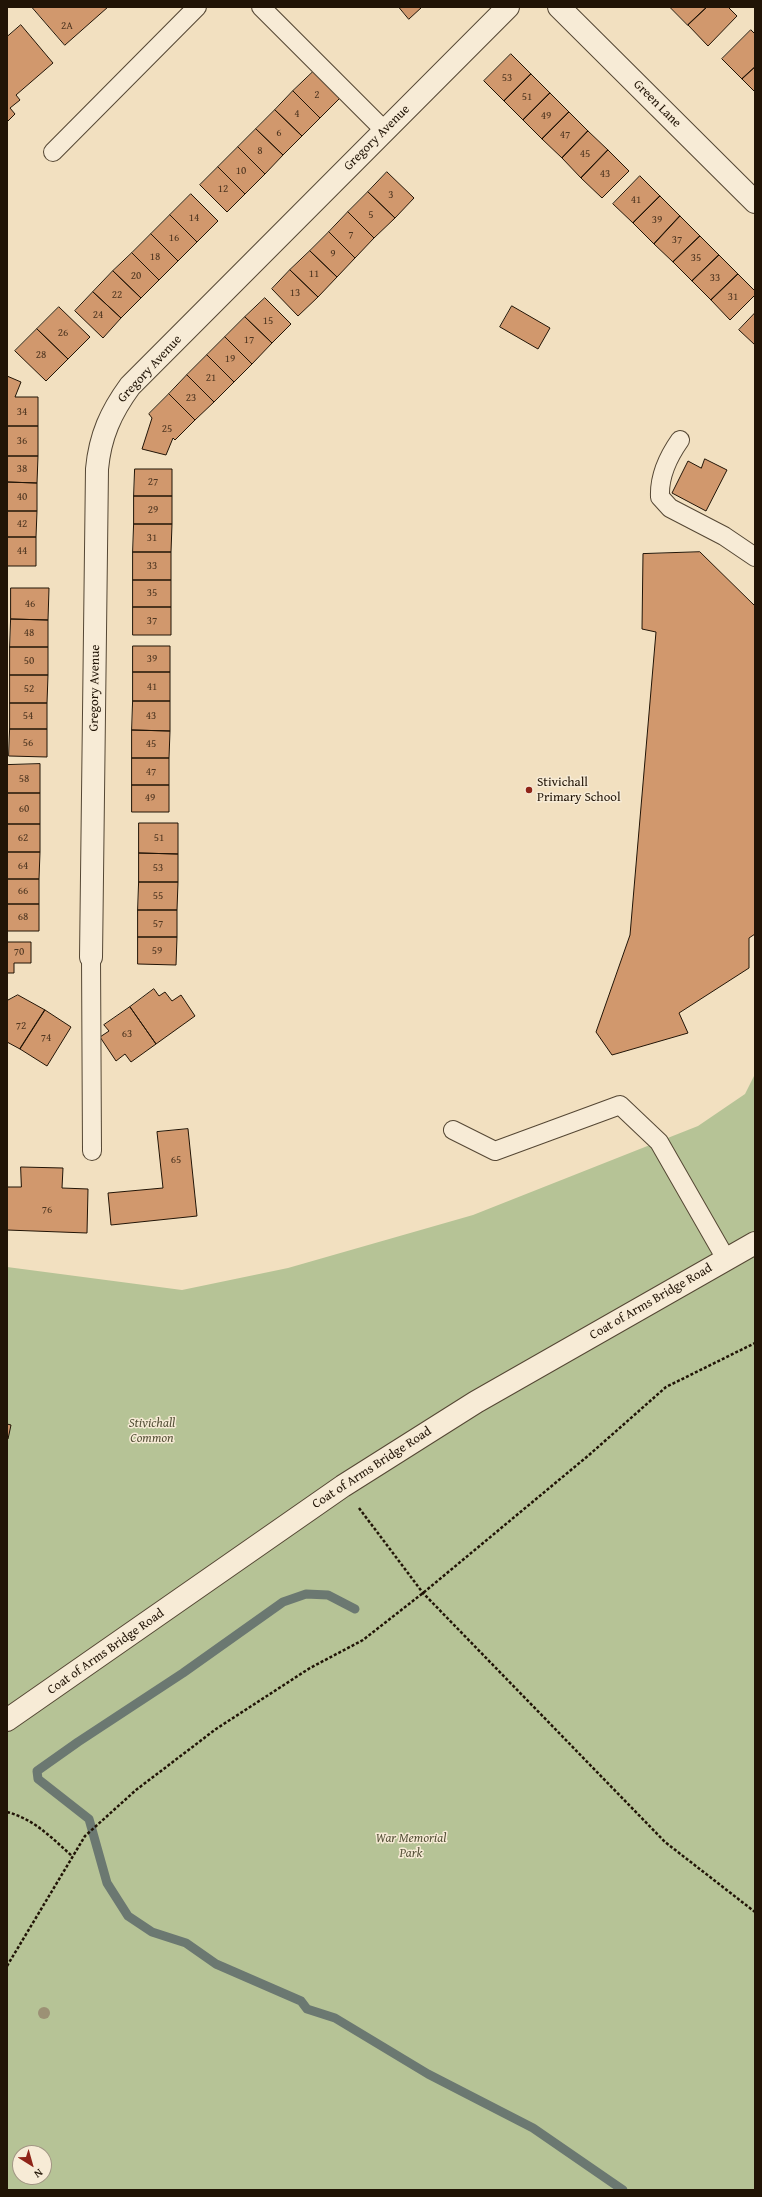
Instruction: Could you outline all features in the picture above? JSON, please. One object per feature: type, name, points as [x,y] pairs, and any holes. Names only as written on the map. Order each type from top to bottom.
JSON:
[{"type":"street","name":"Gregory Avenue","points":[[91,957],[97,469],[100,442],[106,425],[116,406],[130,386],[508,7]]},
{"type":"street","name":"Green Lane","points":[[559,7],[755,202]]},
{"type":"street","name":"Coat of Arms Bridge Road","points":[[7,1720],[343,1486],[476,1402],[755,1243]]},
{"type":"lane","points":[[52,152],[197,7]]},
{"type":"lane","points":[[261,7],[385,131]]},
{"type":"lane","points":[[680,440],[669,456],[660,487],[660,497],[670,508],[724,536],[755,556]]},
{"type":"lane","points":[[91,957],[92,1151]]},
{"type":"lane","points":[[453,1130],[495,1152],[620,1105],[659,1142],[726,1259]]},
{"type":"path","points":[[7,1966],[72,1856],[89,1833],[136,1790],[216,1729],[310,1668],[363,1640],[423,1594],[589,1455],[666,1387],[755,1342]]},
{"type":"path","points":[[343,1486],[423,1594],[665,1842],[755,1912]]},
{"type":"path","points":[[7,1812],[20,1815],[35,1824],[72,1856]]},
{"type":"green space","name":"War Memorial Park","points":[[755,1074],[755,2190],[7,2190],[7,1267],[182,1290],[288,1268],[473,1215],[698,1126],[745,1094]]},
{"type":"building","points":[[32,7],[108,7],[65,45]]},
{"type":"building","points":[[399,7],[422,7],[409,19]]},
{"type":"building","points":[[670,7],[707,7],[688,25]]},
{"type":"building","points":[[707,7],[728,7],[737,16],[708,46],[688,25]]},
{"type":"building","points":[[21,25],[53,63],[16,95],[20,100],[10,108],[15,114],[7,122],[7,37]]},
{"type":"building","points":[[751,30],[755,34],[755,67],[742,79],[722,59]]},
{"type":"building","points":[[511,54],[531,74],[504,101],[484,81]]},
{"type":"building","points":[[755,67],[755,92],[742,79]]},
{"type":"building","points":[[313,72],[340,98],[320,118],[293,91]]},
{"type":"building","points":[[531,74],[550,93],[523,120],[504,101]]},
{"type":"building","points":[[293,91],[320,118],[302,136],[275,110]]},
{"type":"building","points":[[550,93],[569,112],[542,139],[523,120]]},
{"type":"building","points":[[275,110],[302,136],[283,155],[256,129]]},
{"type":"building","points":[[569,112],[588,131],[562,158],[542,139]]},
{"type":"building","points":[[256,129],[283,155],[265,174],[238,147]]},
{"type":"building","points":[[588,131],[608,150],[581,178],[562,158]]},
{"type":"building","points":[[238,147],[265,174],[245,194],[218,167]]},
{"type":"building","points":[[608,150],[629,171],[602,198],[581,178]]},
{"type":"building","points":[[218,167],[245,194],[227,212],[200,185]]},
{"type":"building","points":[[387,172],[414,198],[395,218],[368,192]]},
{"type":"building","points":[[640,176],[660,196],[633,223],[613,204]]},
{"type":"building","points":[[368,192],[395,218],[374,238],[348,212]]},
{"type":"building","points":[[191,194],[218,221],[197,242],[170,215]]},
{"type":"building","points":[[660,196],[680,216],[654,244],[633,223]]},
{"type":"building","points":[[348,212],[374,238],[355,258],[329,232]]},
{"type":"building","points":[[170,215],[197,242],[178,261],[151,234]]},
{"type":"building","points":[[680,216],[700,236],[673,262],[654,244]]},
{"type":"building","points":[[329,232],[355,258],[337,277],[310,251]]},
{"type":"building","points":[[151,234],[178,261],[159,280],[132,253]]},
{"type":"building","points":[[700,236],[719,255],[692,281],[673,262]]},
{"type":"building","points":[[310,251],[337,277],[318,297],[290,270]]},
{"type":"building","points":[[132,253],[159,280],[141,298],[113,271]]},
{"type":"building","points":[[719,255],[738,274],[711,300],[692,281]]},
{"type":"building","points":[[290,270],[318,297],[298,316],[272,289]]},
{"type":"building","points":[[113,271],[141,298],[121,318],[93,292]]},
{"type":"building","points":[[738,274],[755,291],[755,295],[730,320],[711,300]]},
{"type":"building","points":[[93,292],[121,318],[103,338],[75,311]]},
{"type":"building","points":[[265,298],[291,324],[272,343],[245,317]]},
{"type":"building","points":[[512,306],[550,328],[538,349],[500,327]]},
{"type":"building","points":[[59,307],[90,337],[68,359],[37,329]]},
{"type":"building","points":[[755,313],[755,345],[739,330]]},
{"type":"building","points":[[245,317],[272,343],[252,364],[225,337]]},
{"type":"building","points":[[37,329],[68,359],[46,381],[15,351]]},
{"type":"building","points":[[225,337],[252,364],[234,382],[207,355]]},
{"type":"building","points":[[207,355],[234,382],[214,402],[187,375]]},
{"type":"building","points":[[187,375],[214,402],[195,420],[169,394]]},
{"type":"building","points":[[7,376],[21,382],[15,397],[38,397],[38,426],[7,426]]},
{"type":"building","points":[[169,394],[195,420],[175,440],[173,438],[166,455],[142,449],[152,418],[149,414]]},
{"type":"building","points":[[7,426],[38,426],[38,456],[7,456]]},
{"type":"building","points":[[7,456],[38,456],[37,483],[7,482]]},
{"type":"building","points":[[705,459],[727,470],[706,511],[672,493],[688,461],[701,468]]},
{"type":"building","points":[[135,469],[172,469],[172,496],[134,496]]},
{"type":"building","points":[[7,482],[37,483],[37,511],[7,511]]},
{"type":"building","points":[[134,496],[172,496],[172,524],[134,524]]},
{"type":"building","points":[[7,511],[37,511],[36,537],[7,537]]},
{"type":"building","points":[[134,524],[172,524],[171,552],[133,552]]},
{"type":"building","points":[[7,537],[36,537],[36,566],[7,566]]},
{"type":"building","points":[[133,552],[171,552],[171,580],[133,580]]},
{"type":"building","points":[[700,552],[755,606],[755,934],[749,938],[749,968],[679,1013],[688,1033],[612,1055],[596,1032],[630,935],[656,632],[642,629],[643,554]]},
{"type":"building","points":[[133,580],[171,580],[171,607],[133,607]]},
{"type":"building","points":[[11,588],[49,588],[48,620],[11,619]]},
{"type":"building","points":[[133,607],[171,607],[171,635],[133,635]]},
{"type":"building","points":[[11,619],[48,620],[48,647],[10,647]]},
{"type":"building","points":[[133,646],[170,646],[170,672],[133,672]]},
{"type":"building","points":[[10,647],[48,647],[48,675],[10,675]]},
{"type":"building","points":[[133,672],[170,672],[170,701],[133,701]]},
{"type":"building","points":[[10,675],[48,675],[47,703],[10,703]]},
{"type":"building","points":[[133,701],[170,701],[170,731],[132,730]]},
{"type":"building","points":[[10,703],[47,703],[47,729],[10,729]]},
{"type":"building","points":[[10,729],[47,729],[47,757],[9,756]]},
{"type":"building","points":[[132,730],[170,731],[169,758],[132,758]]},
{"type":"building","points":[[132,758],[169,758],[169,785],[132,785]]},
{"type":"building","points":[[40,764],[40,793],[7,793],[7,765]]},
{"type":"building","points":[[132,785],[169,785],[169,812],[132,812]]},
{"type":"building","points":[[7,793],[40,793],[40,824],[7,824]]},
{"type":"building","points":[[139,823],[178,823],[178,854],[139,853]]},
{"type":"building","points":[[7,824],[40,824],[40,852],[7,852]]},
{"type":"building","points":[[7,852],[40,852],[39,879],[7,879]]},
{"type":"building","points":[[139,853],[178,854],[178,882],[139,882]]},
{"type":"building","points":[[7,879],[39,879],[39,904],[7,904]]},
{"type":"building","points":[[139,882],[178,882],[177,910],[138,910]]},
{"type":"building","points":[[7,904],[39,904],[39,931],[7,931]]},
{"type":"building","points":[[138,910],[177,910],[177,937],[138,937]]},
{"type":"building","points":[[138,937],[177,937],[176,965],[138,964]]},
{"type":"building","points":[[7,942],[31,942],[31,963],[14,963],[14,973],[7,973]]},
{"type":"building","points":[[154,989],[159,996],[165,992],[172,1001],[181,995],[195,1016],[156,1044],[130,1007]]},
{"type":"building","points":[[18,995],[45,1010],[20,1049],[7,1042],[7,1001]]},
{"type":"building","points":[[130,1007],[156,1044],[131,1062],[125,1054],[116,1061],[100,1037],[109,1031],[104,1025]]},
{"type":"building","points":[[45,1010],[71,1027],[47,1066],[20,1049]]},
{"type":"building","points":[[188,1129],[197,1216],[111,1225],[108,1193],[163,1188],[157,1132]]},
{"type":"building","points":[[21,1167],[63,1168],[62,1188],[88,1189],[87,1233],[7,1230],[7,1187],[21,1187]]},
{"type":"building","points":[[7,1424],[11,1425],[8,1439],[7,1439]]},
{"type":"waterway","points":[[355,1609],[328,1595],[306,1594],[283,1602],[183,1673],[78,1742],[37,1771],[38,1779],[89,1819],[107,1883],[128,1916],[152,1932],[186,1943],[216,1964],[301,2001],[307,2009],[335,2018],[428,2074],[533,2128],[623,2190]]},
{"type":"place","name":"Stivichall Primary School","points":[[529,790]]},
{"type":"park label","name":"Stivichall Common","points":[[152,1432]]}]
